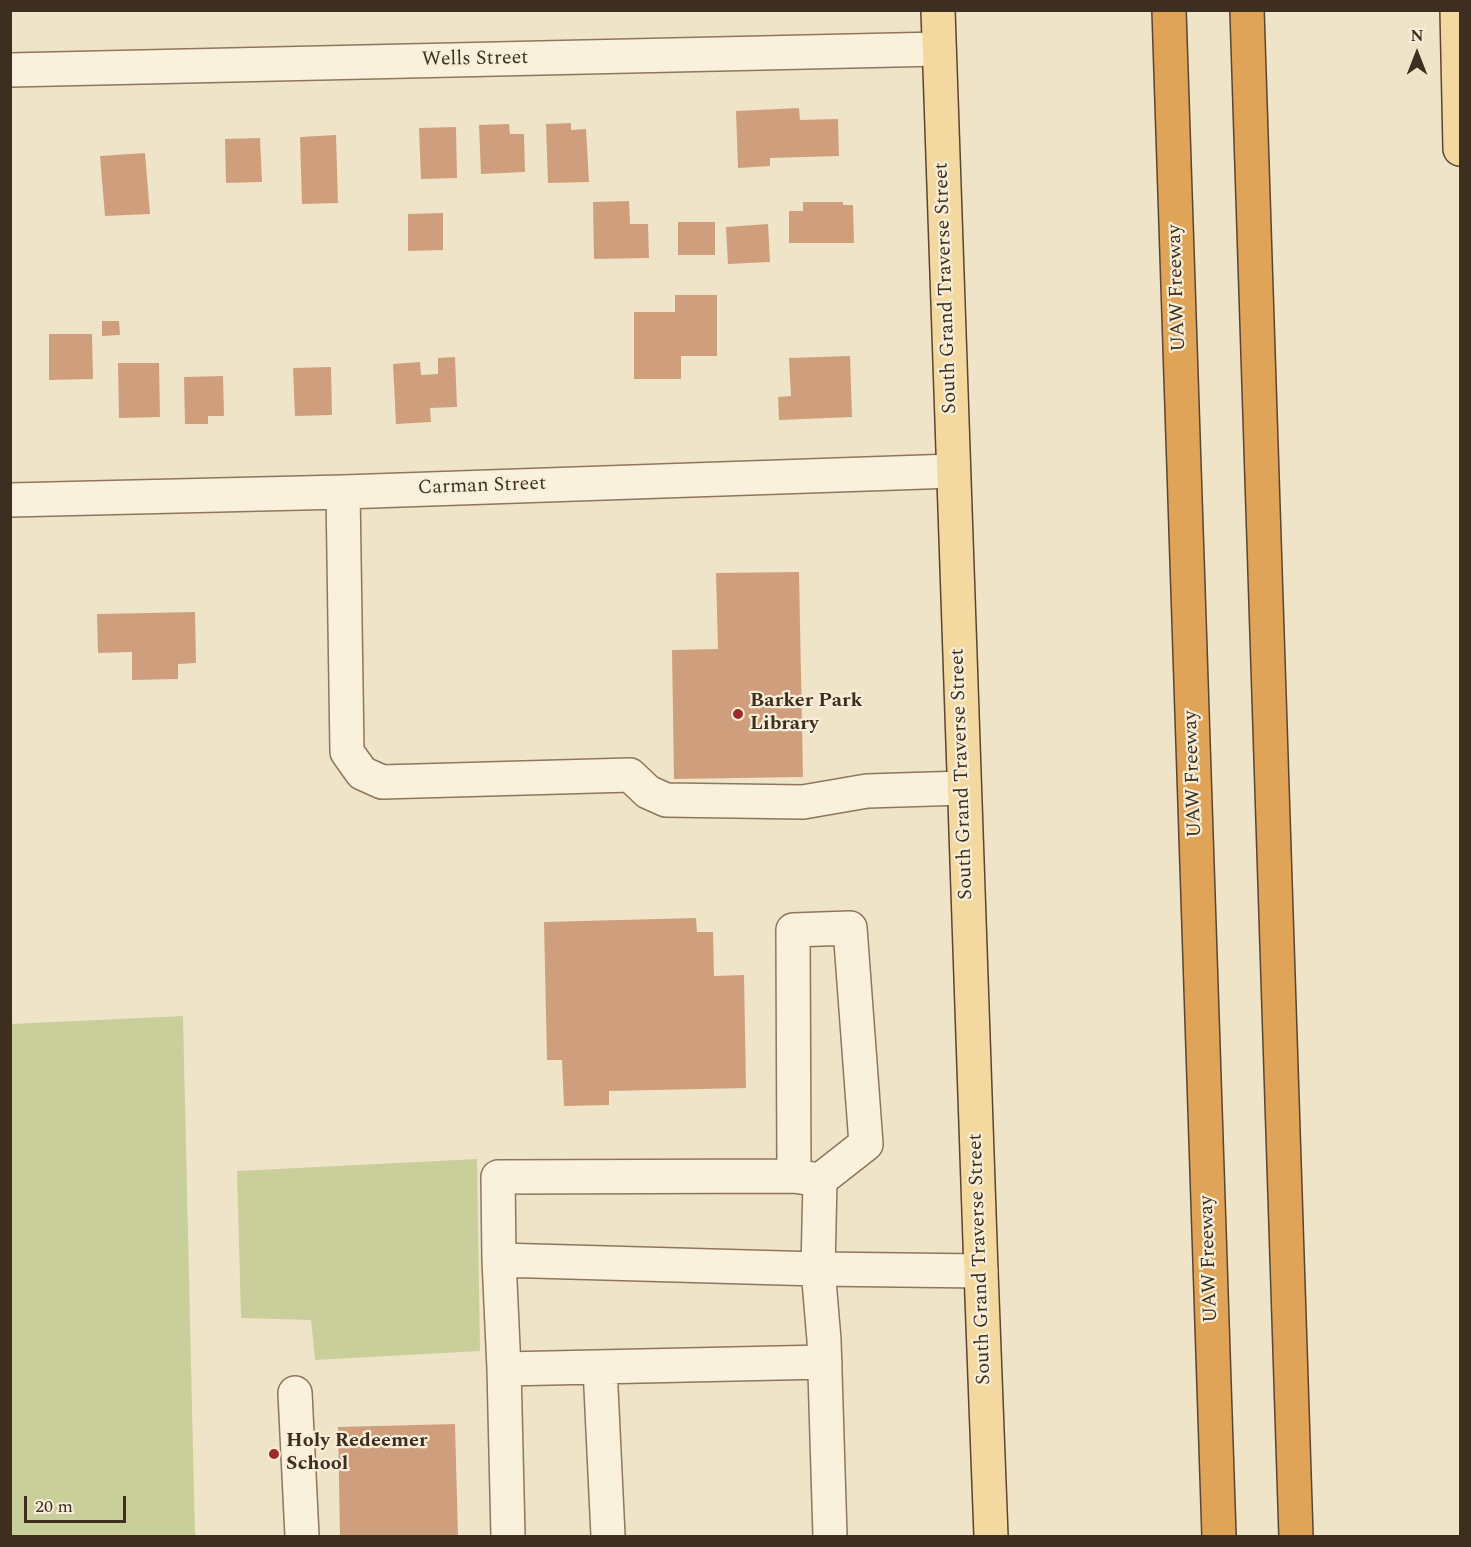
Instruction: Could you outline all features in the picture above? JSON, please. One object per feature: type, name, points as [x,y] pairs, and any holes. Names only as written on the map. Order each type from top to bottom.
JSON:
[{"type":"highway","name":"UAW Freeway","points":[[1169,10],[1219,1536]]},
{"type":"highway","points":[[1247,10],[1296,1536]]},
{"type":"main road","name":"South Grand Traverse Street","points":[[938,10],[991,1536]]},
{"type":"main road","points":[[1459,18],[1461,149]]},
{"type":"street","name":"Wells Street","points":[[10,70],[939,49]]},
{"type":"street","name":"Carman Street","points":[[10,500],[343,492],[953,471]]},
{"type":"street","points":[[343,492],[347,752],[362,773],[382,782],[630,775],[648,792],[666,800],[803,802],[867,791],[964,788]]},
{"type":"street","points":[[508,1536],[498,1177],[807,1178],[866,1144],[850,928],[793,930],[807,1178],[818,1269],[825,1362],[830,1536]]},
{"type":"street","points":[[499,1260],[981,1271]]},
{"type":"street","points":[[504,1369],[825,1362]]},
{"type":"street","points":[[600,1367],[608,1536]]},
{"type":"street","points":[[296,1394],[302,1536]]},
{"type":"green space","points":[[183,1016],[195,1536],[11,1536],[11,1024]]},
{"type":"green space","points":[[477,1159],[480,1351],[315,1360],[311,1320],[241,1318],[237,1171]]},
{"type":"building","points":[[799,108],[800,120],[838,119],[839,156],[770,158],[770,166],[738,168],[736,111]]},
{"type":"building","points":[[571,123],[571,130],[586,129],[589,182],[548,183],[546,124]]},
{"type":"building","points":[[509,124],[510,134],[524,134],[525,172],[481,174],[479,125]]},
{"type":"building","points":[[456,127],[457,178],[421,179],[419,128]]},
{"type":"building","points":[[336,135],[338,203],[302,204],[300,137]]},
{"type":"building","points":[[260,138],[262,182],[226,183],[225,139]]},
{"type":"building","points":[[145,153],[150,214],[105,216],[100,156]]},
{"type":"building","points":[[629,201],[630,224],[648,224],[649,258],[594,259],[593,202]]},
{"type":"building","points":[[803,202],[843,202],[843,205],[853,205],[854,243],[789,243],[789,211],[803,211]]},
{"type":"building","points":[[443,213],[443,250],[408,251],[408,214]]},
{"type":"building","points":[[678,222],[715,222],[715,255],[678,255]]},
{"type":"building","points":[[768,224],[770,262],[728,264],[726,227]]},
{"type":"building","points":[[675,295],[717,295],[717,356],[681,356],[681,379],[634,379],[634,312],[675,312]]},
{"type":"building","points":[[102,321],[119,321],[120,335],[102,336]]},
{"type":"building","points":[[49,334],[92,334],[93,379],[49,380]]},
{"type":"building","points":[[850,356],[852,417],[779,420],[778,397],[791,396],[789,358]]},
{"type":"building","points":[[455,357],[457,407],[430,408],[431,422],[396,424],[393,364],[420,362],[421,375],[438,374],[438,358]]},
{"type":"building","points":[[118,363],[159,363],[160,417],[119,418]]},
{"type":"building","points":[[331,367],[332,415],[295,416],[293,368]]},
{"type":"building","points":[[223,376],[224,416],[208,416],[208,424],[185,424],[184,377]]},
{"type":"building","name":"Barker Park Library","points":[[799,572],[803,777],[674,779],[672,650],[718,649],[716,573]]},
{"type":"building","points":[[195,612],[196,663],[178,664],[178,679],[132,680],[132,652],[98,653],[97,614]]},
{"type":"building","points":[[696,918],[697,932],[713,932],[714,976],[744,975],[746,1088],[609,1091],[609,1105],[564,1106],[562,1060],[547,1060],[544,922]]},
{"type":"building","points":[[455,1424],[458,1536],[340,1536],[338,1427]]},
{"type":"place","name":"Barker Park Library","points":[[738,714]]},
{"type":"place","name":"Holy Redeemer School","points":[[274,1454]]}]
